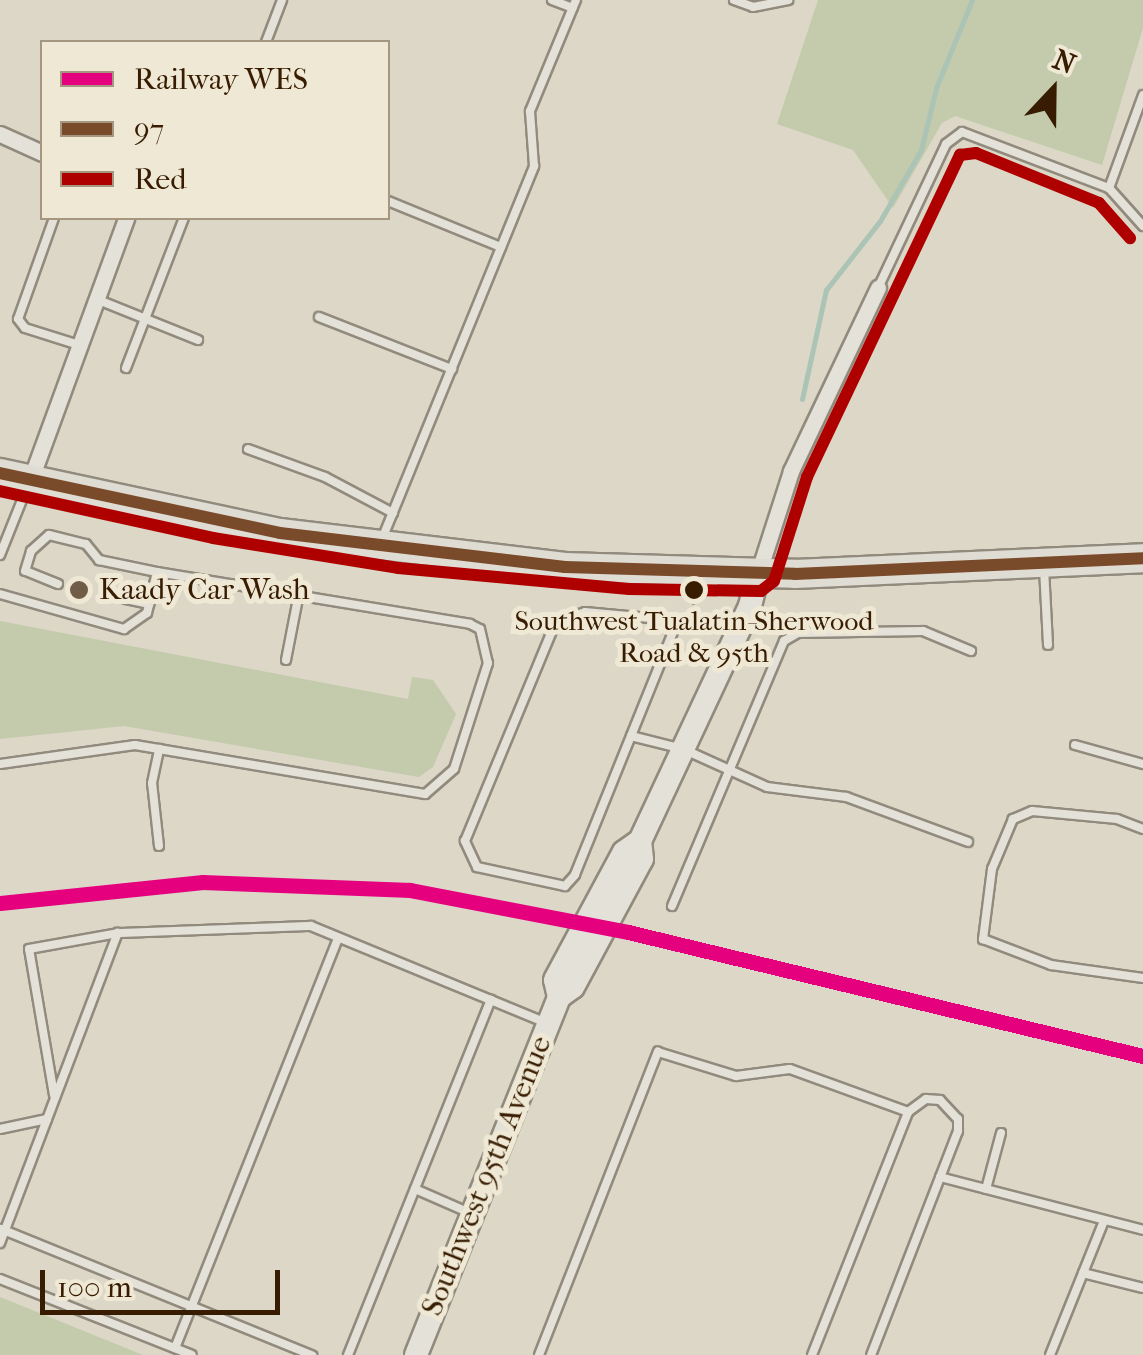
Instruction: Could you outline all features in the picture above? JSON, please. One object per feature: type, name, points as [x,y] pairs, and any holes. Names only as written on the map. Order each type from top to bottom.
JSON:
[{"type":"highway","points":[[0,473],[379,548],[580,568],[758,574],[1143,558]]},
{"type":"street","points":[[0,134],[40,151]]},
{"type":"street","points":[[30,481],[125,220]]},
{"type":"street","name":"Southwest 95th Avenue","points":[[416,1355],[548,1024],[558,997],[555,980],[624,852],[640,842],[750,606],[791,471],[878,288]]},
{"type":"lane","points":[[267,40],[282,0]]},
{"type":"lane","points":[[379,548],[534,166],[530,111],[574,4],[552,0]]},
{"type":"lane","points":[[734,0],[753,8],[788,0]]},
{"type":"lane","points":[[1109,188],[1143,94]]},
{"type":"lane","points":[[878,288],[946,144],[962,132],[1109,188],[1143,226]]},
{"type":"lane","points":[[390,202],[501,247]]},
{"type":"lane","points":[[53,220],[18,319],[25,328],[80,345]]},
{"type":"lane","points":[[126,368],[183,220]]},
{"type":"lane","points":[[96,300],[198,340]]},
{"type":"lane","points":[[319,317],[452,368]]},
{"type":"lane","points":[[248,449],[326,477],[393,514]]},
{"type":"lane","points":[[0,555],[30,481]]},
{"type":"lane","points":[[0,764],[134,745],[404,795],[426,794],[444,783],[482,691],[487,647],[480,630],[99,560],[86,544],[49,535],[31,551],[25,571],[58,584]]},
{"type":"lane","points":[[1043,563],[1048,644]]},
{"type":"lane","points":[[0,594],[124,629],[149,604],[156,572]]},
{"type":"lane","points":[[37,604],[42,580]]},
{"type":"lane","points":[[286,660],[298,598]]},
{"type":"lane","points":[[126,599],[149,604]]},
{"type":"lane","points":[[563,616],[660,619],[675,627],[631,736],[572,881],[547,882],[477,866],[471,860],[466,841],[563,616]]},
{"type":"lane","points":[[672,906],[784,641],[798,633],[923,631],[971,651]]},
{"type":"lane","points":[[631,736],[683,749],[767,787],[846,797],[968,842]]},
{"type":"lane","points":[[1075,745],[1143,764]]},
{"type":"lane","points":[[159,749],[152,783],[159,846]]},
{"type":"lane","points":[[1143,829],[1117,818],[1032,811],[1012,819],[992,869],[983,939],[1051,964],[1143,978]]},
{"type":"lane","points":[[55,1099],[29,949],[118,933],[311,926],[548,1024]]},
{"type":"lane","points":[[0,1243],[118,933]]},
{"type":"lane","points":[[175,1348],[338,938]]},
{"type":"lane","points":[[348,1355],[490,1000]]},
{"type":"lane","points":[[538,1355],[658,1052],[736,1076],[790,1069],[908,1112]]},
{"type":"lane","points":[[812,1355],[908,1112],[926,1099],[940,1100],[958,1119],[940,1177],[871,1355]]},
{"type":"lane","points":[[0,1129],[47,1119]]},
{"type":"lane","points":[[986,1189],[1002,1133]]},
{"type":"lane","points":[[940,1177],[1143,1230]]},
{"type":"lane","points":[[415,1189],[472,1214]]},
{"type":"lane","points":[[1050,1355],[1104,1220]]},
{"type":"lane","points":[[2,1230],[312,1355]]},
{"type":"lane","points":[[1083,1273],[1143,1288]]},
{"type":"lane","points":[[0,1279],[192,1355]]},
{"type":"green space","points":[[818,0],[1143,0],[1143,28],[1102,165],[955,116],[942,123],[893,208],[853,150],[777,124]]},
{"type":"green space","points":[[0,621],[408,699],[412,677],[433,680],[456,714],[433,767],[419,777],[124,726],[0,739]]},
{"type":"green space","points":[[0,1297],[143,1355],[0,1355]]},
{"type":"waterway","points":[[802,399],[826,290],[880,221],[921,150],[936,88],[972,0]]},
{"type":"rail line","name":"WES","points":[[0,903],[203,882],[410,890],[628,932],[1143,1056]]},
{"type":"transit line","name":"Red","points":[[0,491],[213,538],[398,568],[629,589],[761,591],[774,581],[807,477],[960,155],[976,153],[1099,203],[1130,238]]},
{"type":"transit line","name":"97","points":[[0,473],[280,533],[565,567],[795,574],[1143,558]]},
{"type":"place","name":"Kaady Car Wash","points":[[79,590]]},
{"type":"place","name":"Southwest Tualatin-Sherwood Road & 95th","points":[[694,590]]}]
